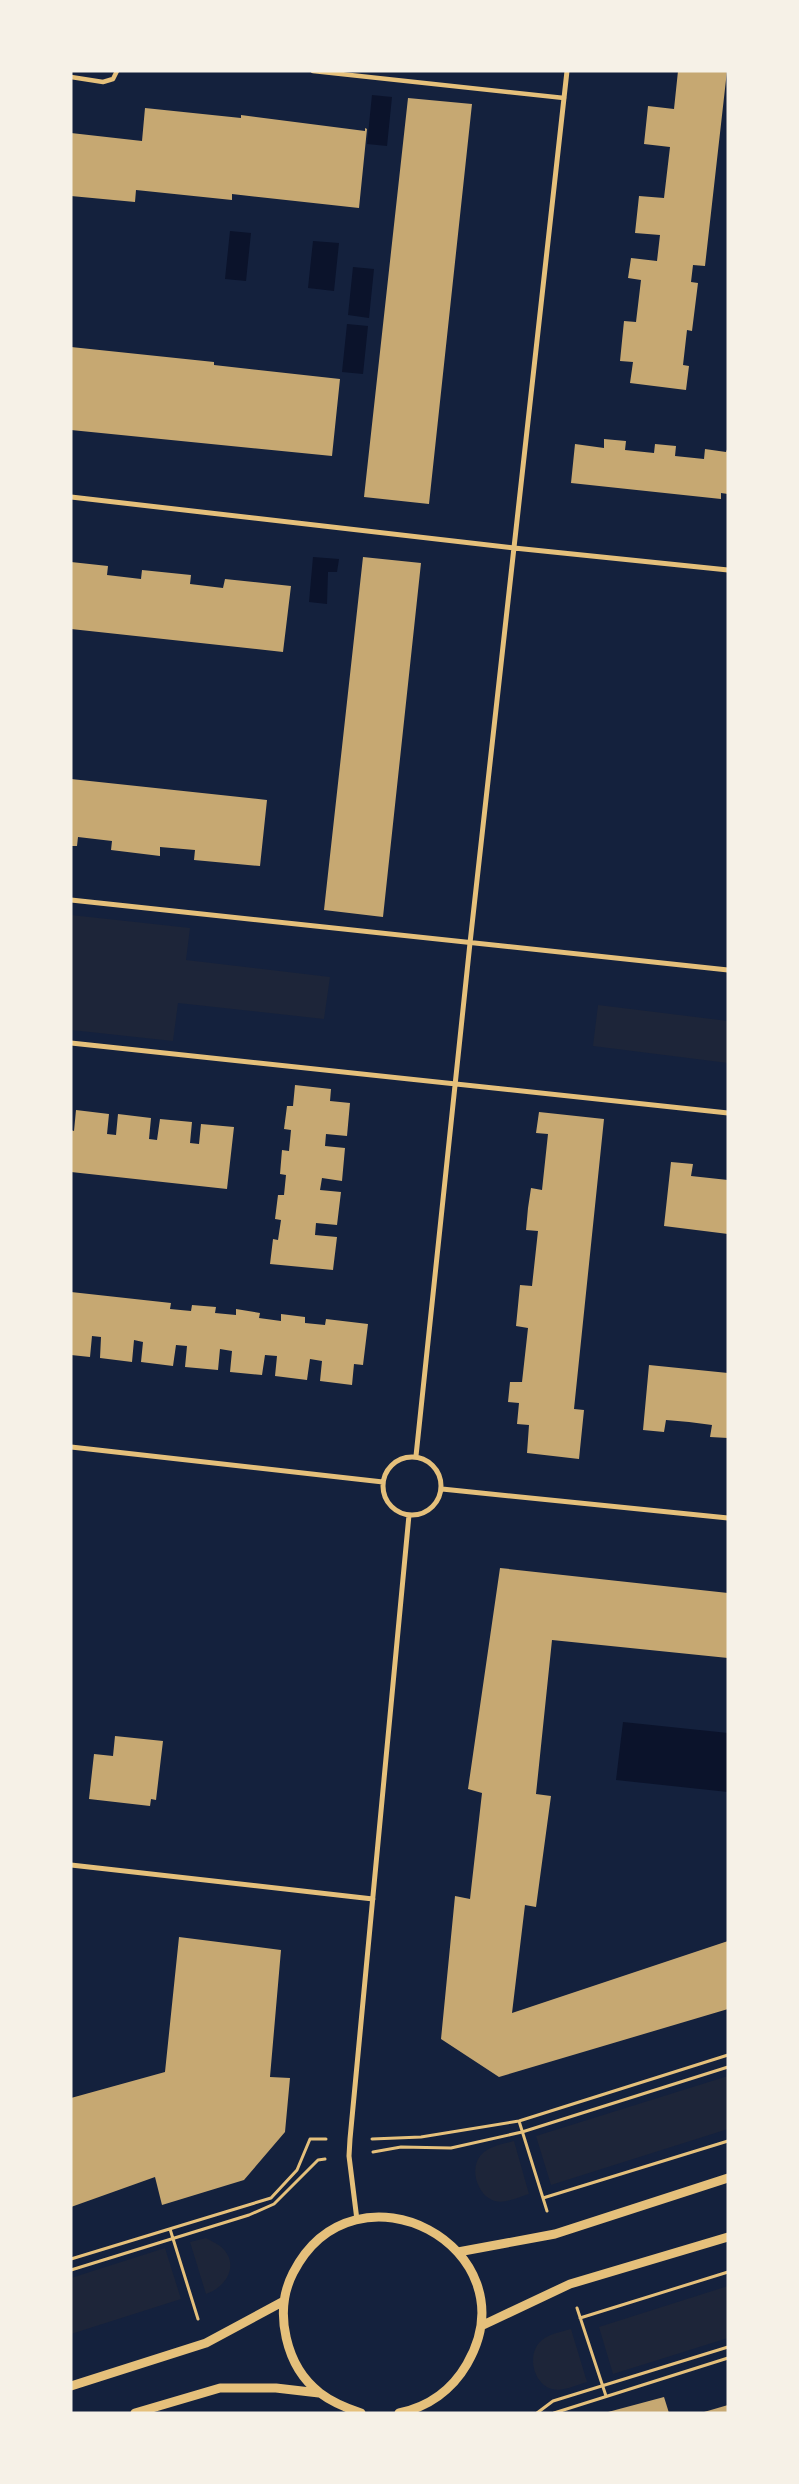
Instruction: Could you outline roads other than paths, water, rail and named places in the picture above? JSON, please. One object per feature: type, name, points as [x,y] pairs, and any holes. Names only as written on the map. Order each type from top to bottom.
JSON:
[{"type":"street","points":[[71,77],[103,82],[114,79],[117,71]]},
{"type":"street","points":[[314,71],[564,98]]},
{"type":"street","points":[[416,1456],[470,944],[567,71]]},
{"type":"street","points":[[71,497],[514,548],[728,570]]},
{"type":"street","points":[[71,900],[728,970]]},
{"type":"street","points":[[71,1043],[456,1083],[728,1114]]},
{"type":"street","points":[[71,1447],[383,1482]]},
{"type":"street","points":[[416,1456],[431,1462],[440,1474],[442,1489],[436,1504],[424,1513],[409,1515],[395,1510],[385,1498],[383,1482],[389,1468],[401,1458],[416,1456]]},
{"type":"street","points":[[442,1489],[728,1518]]},
{"type":"street","points":[[356,2220],[349,2156],[350,2140],[409,1515]]},
{"type":"street","points":[[71,1865],[373,1899]]},
{"type":"street","points":[[458,2252],[555,2234],[728,2178]]},
{"type":"street","points":[[361,2413],[340,2406],[319,2393],[302,2374],[290,2352],[284,2327],[284,2301],[292,2274],[308,2250],[330,2232],[356,2220],[384,2217],[412,2221],[437,2234],[458,2252],[469,2268],[477,2287],[481,2306],[481,2326],[474,2354],[459,2378],[438,2398],[413,2412],[399,2413]]},
{"type":"street","points":[[481,2326],[570,2284],[728,2237]]},
{"type":"street","points":[[71,2386],[206,2343],[284,2301]]},
{"type":"street","points":[[135,2413],[220,2388],[276,2388],[319,2393]]}]
